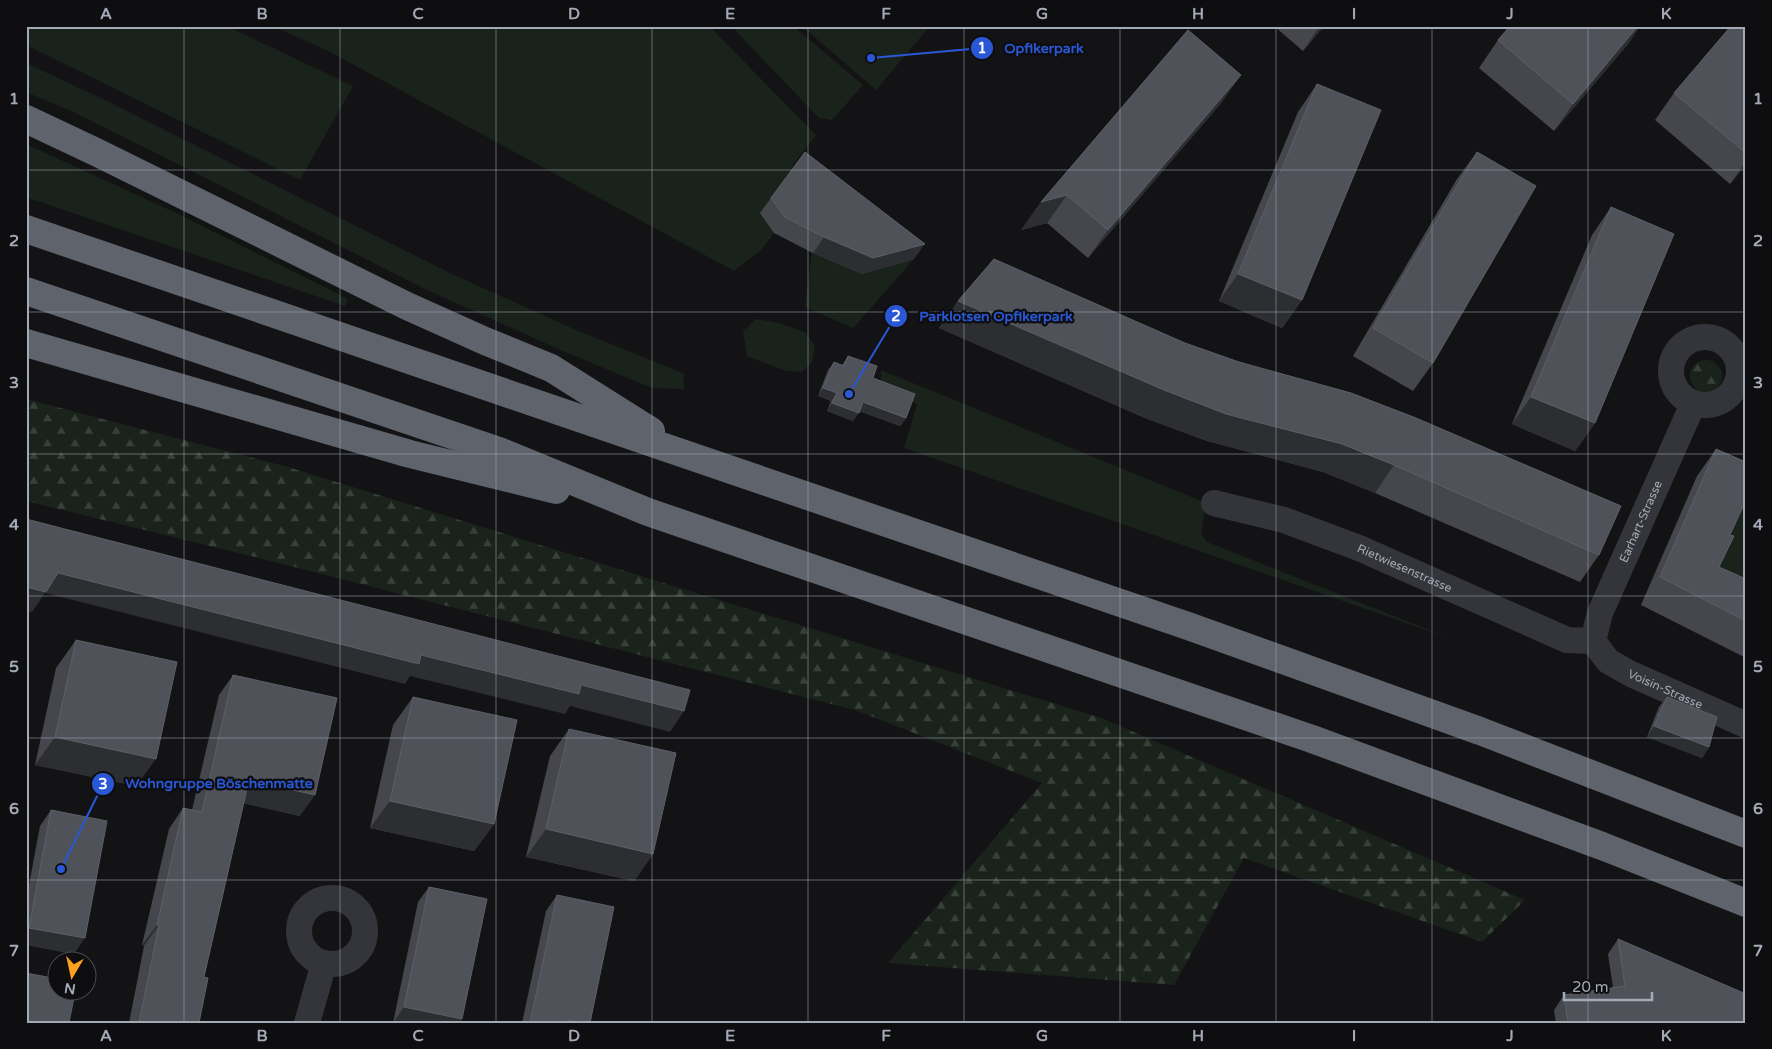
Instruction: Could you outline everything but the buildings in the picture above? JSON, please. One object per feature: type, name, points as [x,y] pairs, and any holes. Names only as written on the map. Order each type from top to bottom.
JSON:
[{"type":"highway","points":[[26,120],[98,152],[398,302],[551,368],[690,456]]},
{"type":"highway","points":[[30,229],[1325,674],[1480,731],[1746,834]]},
{"type":"highway","points":[[26,291],[499,451],[648,512],[1312,739],[1602,846],[1746,903]]},
{"type":"highway","points":[[26,343],[410,454],[648,512]]},
{"type":"street","name":"Earhart-Strasse","points":[[1593,641],[1600,613],[1693,404]]},
{"type":"street","name":"Rietwiesenstrasse","points":[[1214,503],[1284,520],[1358,548],[1566,640],[1593,641]]},
{"type":"street","name":"Voisin-Strasse","points":[[1593,641],[1608,661],[1746,725]]},
{"type":"street","points":[[307,1023],[324,963]]},
{"type":"green space","points":[[26,26],[222,26],[233,29],[353,86],[300,180],[26,45]]},
{"type":"green space","points":[[273,26],[709,26],[816,135],[792,166],[914,259],[853,328],[805,307],[812,253],[774,233],[761,250],[734,271],[330,52]]},
{"type":"green space","points":[[731,26],[793,26],[863,85],[832,120],[819,118]]},
{"type":"green space","points":[[802,26],[930,26],[876,90]]},
{"type":"green space","points":[[26,63],[107,101],[452,274],[576,330],[685,374],[683,377],[684,389],[652,388],[563,351],[427,290],[69,110],[26,92]]},
{"type":"green space","points":[[26,144],[174,212],[348,299],[345,306],[26,197]]},
{"type":"green space","points":[[756,319],[780,323],[806,333],[815,346],[812,362],[802,372],[786,371],[747,356],[743,331]]},
{"type":"green space","points":[[1706,360],[1718,364],[1722,376],[1718,388],[1706,392],[1694,388],[1690,376],[1694,364]]},
{"type":"green space","points":[[881,370],[1206,503],[1201,534],[1207,542],[1452,639],[904,448],[917,404],[881,388]]},
{"type":"green space","points":[[26,399],[288,467],[1101,718],[1525,900],[1482,942],[1244,858],[1174,985],[888,963],[1042,783],[855,710],[255,557],[26,501]]},
{"type":"green space","points":[[1746,496],[1746,602],[1711,587]]},
{"type":"place","name":"Opfikerpark","points":[[871,58]]},
{"type":"place","name":"Parklotsen Opfikerpark","points":[[849,394]]},
{"type":"place","name":"Wohngruppe Böschenmatte","points":[[61,869]]}]
